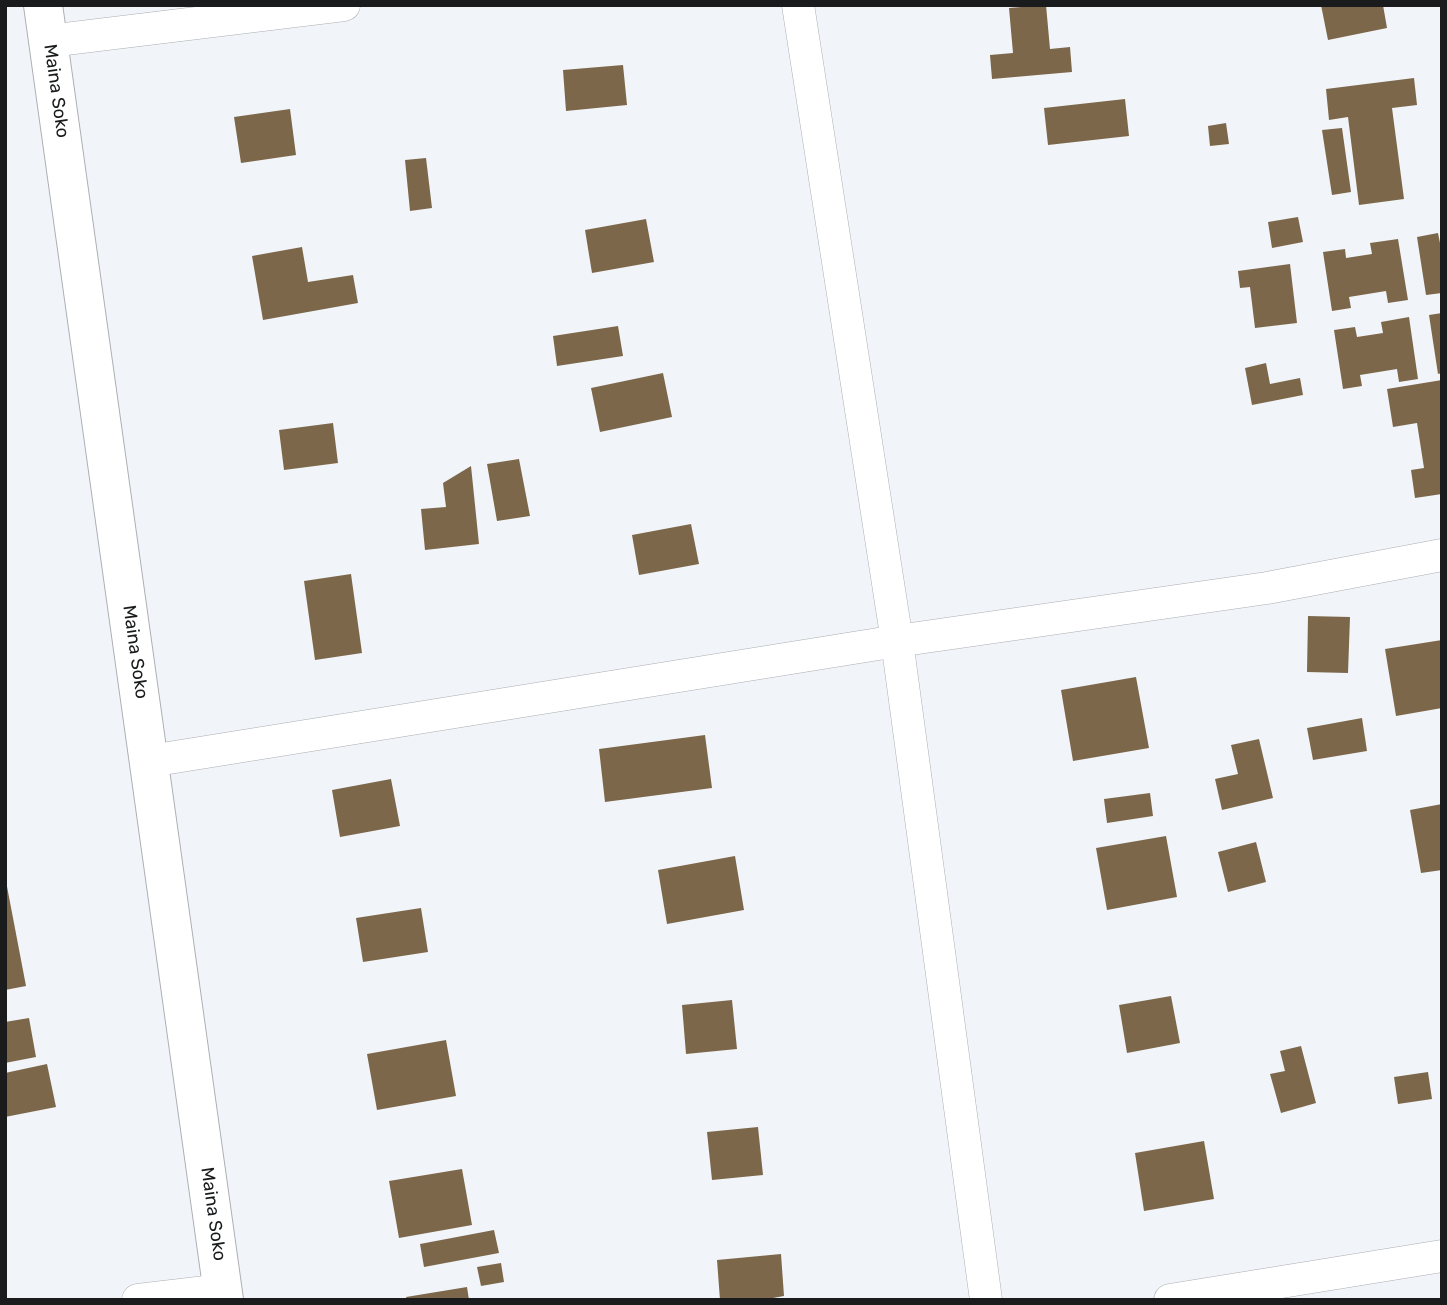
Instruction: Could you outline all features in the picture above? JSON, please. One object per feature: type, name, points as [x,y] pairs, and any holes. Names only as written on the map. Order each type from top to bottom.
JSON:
[{"type":"street","points":[[46,23],[344,5]]},
{"type":"street","points":[[798,5],[897,641],[986,1300]]},
{"type":"street","name":"Maina Soko","points":[[46,23],[224,1295]]},
{"type":"street","points":[[150,761],[897,641],[1267,588],[1442,555]]},
{"type":"street","points":[[1170,1300],[1442,1256]]},
{"type":"street","points":[[138,1300],[224,1295]]},
{"type":"building","points":[[1046,5],[1050,49],[1070,47],[1072,72],[992,79],[990,55],[1013,53],[1009,8]]},
{"type":"building","points":[[1321,5],[1383,5],[1387,28],[1328,40]]},
{"type":"building","points":[[623,65],[627,105],[566,111],[563,70]]},
{"type":"building","points":[[1414,78],[1417,105],[1392,108],[1404,199],[1359,205],[1348,117],[1329,120],[1326,89]]},
{"type":"building","points":[[1125,99],[1129,136],[1048,145],[1044,108]]},
{"type":"building","points":[[290,109],[296,155],[241,163],[234,117]]},
{"type":"building","points":[[1226,123],[1229,144],[1210,146],[1208,126]]},
{"type":"building","points":[[1342,128],[1351,192],[1332,195],[1322,130]]},
{"type":"building","points":[[426,158],[432,208],[410,211],[405,160]]},
{"type":"building","points":[[1298,217],[1303,242],[1272,248],[1268,222]]},
{"type":"building","points":[[646,219],[654,262],[592,273],[585,230]]},
{"type":"building","points":[[1438,233],[1442,243],[1442,293],[1426,295],[1417,237]]},
{"type":"building","points":[[1398,239],[1408,300],[1388,303],[1386,291],[1349,297],[1351,308],[1332,311],[1323,252],[1345,249],[1346,258],[1372,254],[1370,243]]},
{"type":"building","points":[[302,247],[308,282],[353,275],[358,303],[263,320],[252,256]]},
{"type":"building","points":[[1290,264],[1297,323],[1255,328],[1250,287],[1240,288],[1238,271]]},
{"type":"building","points":[[1442,313],[1442,373],[1438,374],[1429,315]]},
{"type":"building","points":[[1409,317],[1418,379],[1399,382],[1397,369],[1360,375],[1362,386],[1343,389],[1334,330],[1355,327],[1357,337],[1383,333],[1381,322]]},
{"type":"building","points":[[618,326],[623,356],[557,366],[553,336]]},
{"type":"building","points":[[1266,363],[1270,384],[1300,378],[1303,395],[1252,405],[1245,368]]},
{"type":"building","points":[[663,373],[672,417],[600,432],[591,388]]},
{"type":"building","points":[[1442,380],[1442,494],[1415,498],[1411,470],[1424,468],[1417,423],[1393,427],[1387,389]]},
{"type":"building","points":[[333,423],[338,463],[284,470],[279,430]]},
{"type":"building","points":[[519,459],[530,516],[497,521],[487,464]]},
{"type":"building","points":[[471,466],[479,544],[425,550],[421,509],[446,507],[443,483]]},
{"type":"building","points":[[691,524],[699,564],[639,575],[632,535]]},
{"type":"building","points":[[351,574],[362,653],[315,660],[304,581]]},
{"type":"building","points":[[1308,616],[1350,617],[1348,673],[1307,672]]},
{"type":"building","points":[[1442,640],[1442,708],[1396,716],[1385,649]]},
{"type":"building","points":[[1136,677],[1149,748],[1073,761],[1061,690]]},
{"type":"building","points":[[1362,718],[1367,751],[1313,760],[1307,728]]},
{"type":"building","points":[[705,735],[712,788],[605,802],[599,749]]},
{"type":"building","points":[[1259,739],[1273,798],[1222,810],[1215,779],[1238,774],[1231,745]]},
{"type":"building","points":[[391,779],[400,826],[340,837],[332,790]]},
{"type":"building","points":[[1150,793],[1153,816],[1107,823],[1104,799]]},
{"type":"building","points":[[1442,804],[1442,870],[1421,873],[1410,810]]},
{"type":"building","points":[[1166,836],[1177,897],[1107,910],[1096,848]]},
{"type":"building","points":[[1256,842],[1266,882],[1228,892],[1218,852]]},
{"type":"building","points":[[735,856],[744,910],[667,924],[658,870]]},
{"type":"building","points":[[5,876],[26,986],[5,990]]},
{"type":"building","points":[[421,908],[428,952],[363,962],[356,918]]},
{"type":"building","points":[[1171,996],[1180,1043],[1127,1053],[1119,1005]]},
{"type":"building","points":[[732,1000],[737,1049],[686,1054],[682,1005]]},
{"type":"building","points":[[29,1018],[36,1057],[5,1063],[5,1022]]},
{"type":"building","points":[[446,1040],[456,1096],[377,1110],[367,1054]]},
{"type":"building","points":[[1301,1046],[1316,1103],[1281,1113],[1270,1074],[1285,1071],[1280,1051]]},
{"type":"building","points":[[47,1064],[56,1107],[5,1117],[5,1073]]},
{"type":"building","points":[[1428,1072],[1432,1099],[1398,1104],[1394,1077]]},
{"type":"building","points":[[758,1127],[763,1175],[712,1180],[707,1132]]},
{"type":"building","points":[[1204,1141],[1214,1199],[1144,1211],[1135,1153]]},
{"type":"building","points":[[462,1169],[472,1225],[399,1238],[389,1181]]},
{"type":"building","points":[[494,1230],[499,1253],[424,1267],[420,1244]]},
{"type":"building","points":[[781,1254],[784,1296],[762,1300],[720,1300],[717,1260]]},
{"type":"building","points":[[501,1263],[504,1282],[481,1286],[477,1267]]},
{"type":"building","points":[[467,1287],[469,1300],[407,1300],[406,1297]]}]
